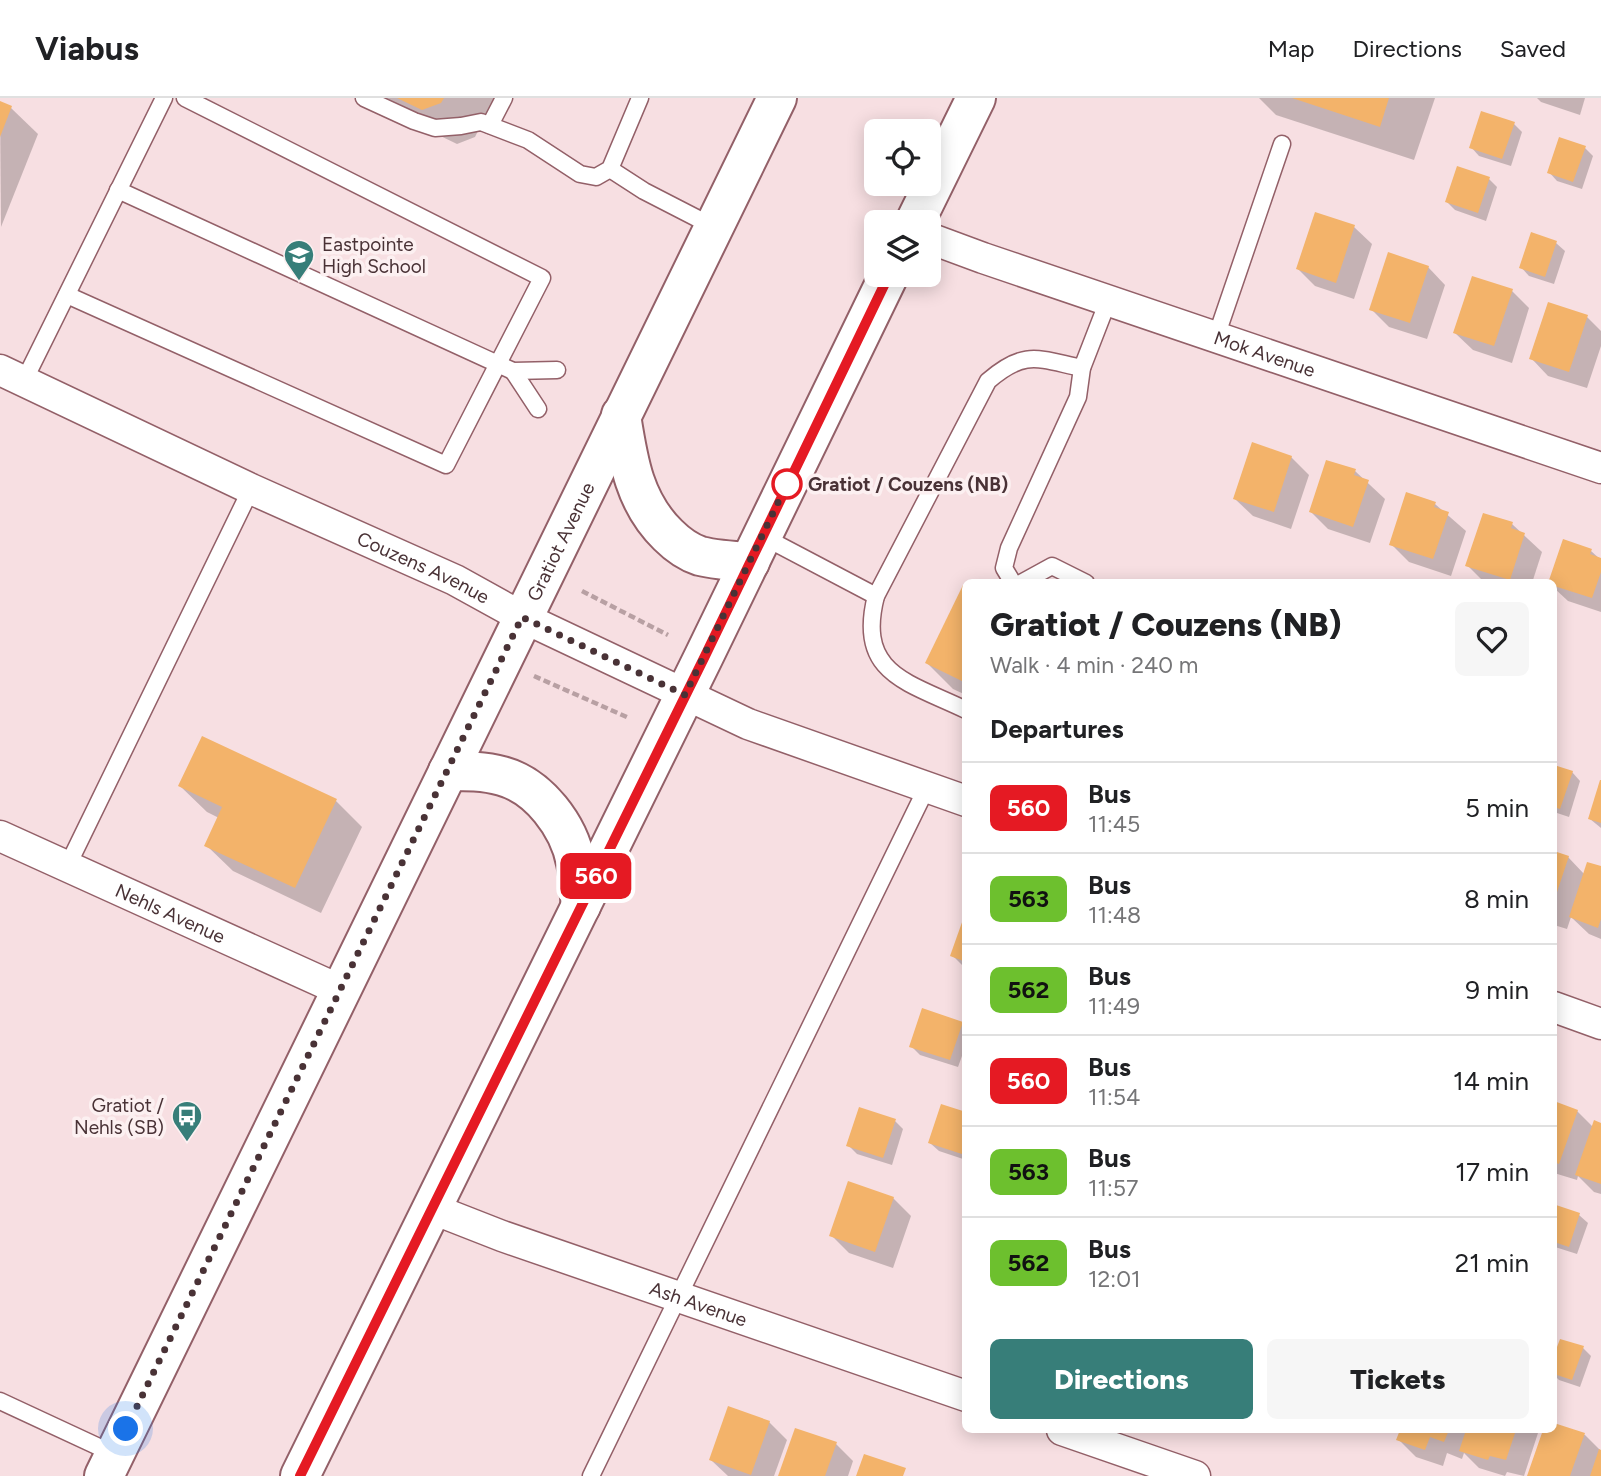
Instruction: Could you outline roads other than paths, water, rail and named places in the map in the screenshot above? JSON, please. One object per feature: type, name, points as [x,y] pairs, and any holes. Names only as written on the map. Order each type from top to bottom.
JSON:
[{"type":"main road","name":"Gratiot Avenue","points":[[109,1465],[777,98]]},
{"type":"main road","points":[[921,210],[976,98]]},
{"type":"main road","points":[[300,1476],[883,287]]},
{"type":"main road","points":[[621,415],[634,485],[647,510],[662,529],[678,544],[698,555],[756,549]]},
{"type":"main road","points":[[448,771],[479,771],[504,776],[530,789],[550,809],[565,831],[576,862],[581,906]]},
{"type":"street","name":"Mok Avenue","points":[[941,242],[1601,468]]},
{"type":"street","name":"Couzens Avenue","points":[[12,376],[251,489],[454,580],[522,617],[748,724],[962,800]]},
{"type":"street","name":"Nehls Avenue","points":[[0,836],[340,990]]},
{"type":"street","points":[[1557,1008],[1601,1024]]},
{"type":"street","name":"Ash Avenue","points":[[433,1209],[962,1395]]},
{"type":"street","points":[[1071,1433],[1195,1476]]},
{"type":"lane","points":[[12,376],[67,295],[164,98]]},
{"type":"lane","points":[[67,295],[446,465],[505,368],[542,278],[184,98]]},
{"type":"lane","points":[[365,98],[435,128],[461,127],[481,122],[490,125],[528,140],[580,173],[596,177],[610,169],[640,98]]},
{"type":"lane","points":[[490,125],[504,98]]},
{"type":"lane","points":[[1216,337],[1282,144]]},
{"type":"lane","points":[[610,169],[644,191],[714,227]]},
{"type":"lane","points":[[118,190],[505,368],[557,370]]},
{"type":"lane","points":[[1011,579],[1004,568],[1009,548],[1078,397],[1082,368],[1108,301]]},
{"type":"lane","points":[[962,708],[904,680],[883,666],[873,643],[870,619],[876,596],[988,381],[1007,365],[1024,359],[1082,368]]},
{"type":"lane","points":[[505,368],[538,409]]},
{"type":"lane","points":[[67,867],[251,489]]},
{"type":"lane","points":[[756,549],[876,596]]},
{"type":"lane","points":[[1028,579],[1052,566],[1078,579]]},
{"type":"lane","points":[[591,1476],[927,787]]},
{"type":"lane","points":[[0,1401],[109,1465]]},
{"type":"place","name":"Eastpointe High School","points":[[299,282]]},
{"type":"place","name":"Gratiot / Couzens (NB)","points":[[787,484]]},
{"type":"place","name":"Gratiot / Nehls (SB)","points":[[187,1143]]}]
